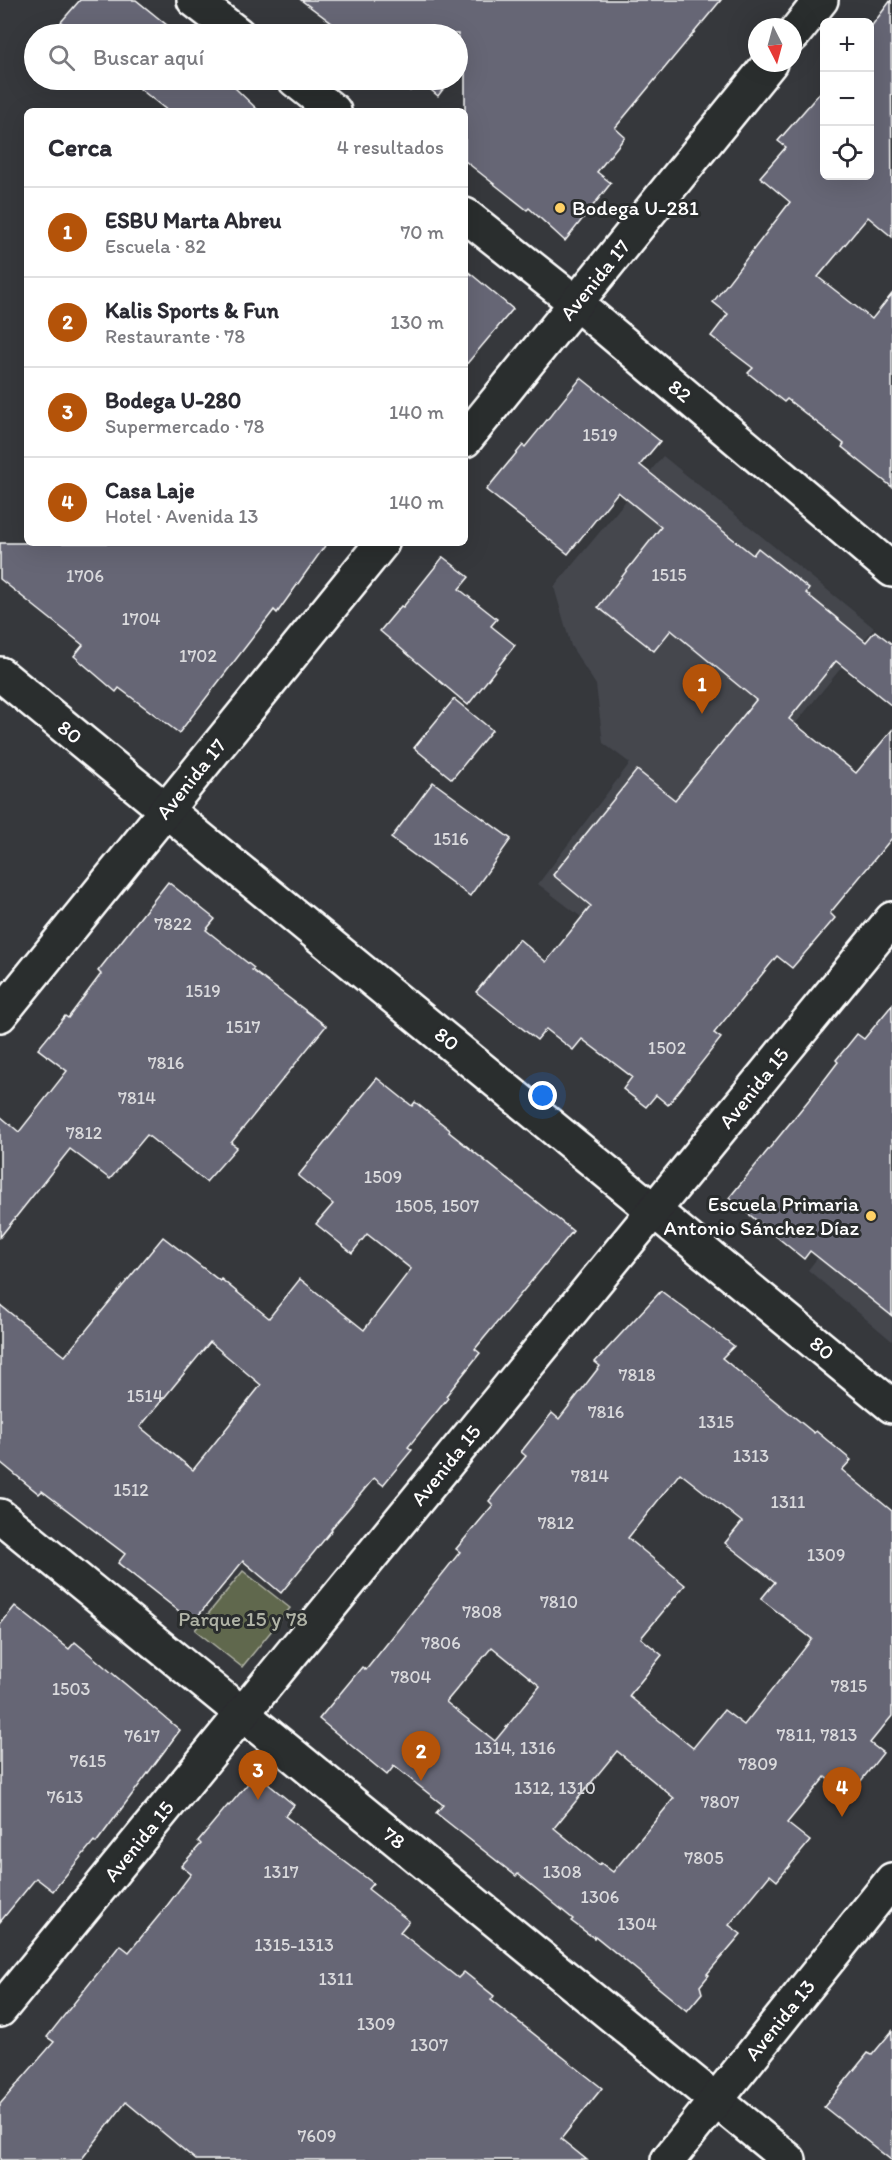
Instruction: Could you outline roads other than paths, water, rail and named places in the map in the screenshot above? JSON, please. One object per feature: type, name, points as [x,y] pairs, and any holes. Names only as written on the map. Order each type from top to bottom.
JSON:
[{"type":"street","points":[[194,0],[225,24]]},
{"type":"street","points":[[802,24],[821,0]]},
{"type":"street","name":"Avenida 17","points":[[468,436],[763,72]]},
{"type":"street","points":[[308,90],[330,108]]},
{"type":"street","name":"82","points":[[468,217],[576,303],[892,570]]},
{"type":"street","name":"Avenida 17","points":[[0,1015],[380,546]]},
{"type":"street","name":"80","points":[[0,674],[655,1209],[892,1406]]},
{"type":"street","name":"Avenida 15","points":[[0,2010],[892,919]]},
{"type":"street","name":"78","points":[[0,1516],[789,2160]]},
{"type":"street","name":"Avenida 13","points":[[668,2160],[892,1880]]},
{"type":"place","name":"Bodega U-281","points":[[560,208]]},
{"type":"place","name":"ESBU Marta Abreu","points":[[702,714]]},
{"type":"place","name":"Escuela Primaria Antonio Sánchez Díaz","points":[[871,1216]]},
{"type":"place","name":"Kalis Sports & Fun","points":[[421,1781]]},
{"type":"place","name":"Bodega U-280","points":[[258,1800]]},
{"type":"place","name":"Casa Laje","points":[[842,1817]]},
{"type":"park label","name":"Parque 15 y 78","points":[[243,1619]]}]
